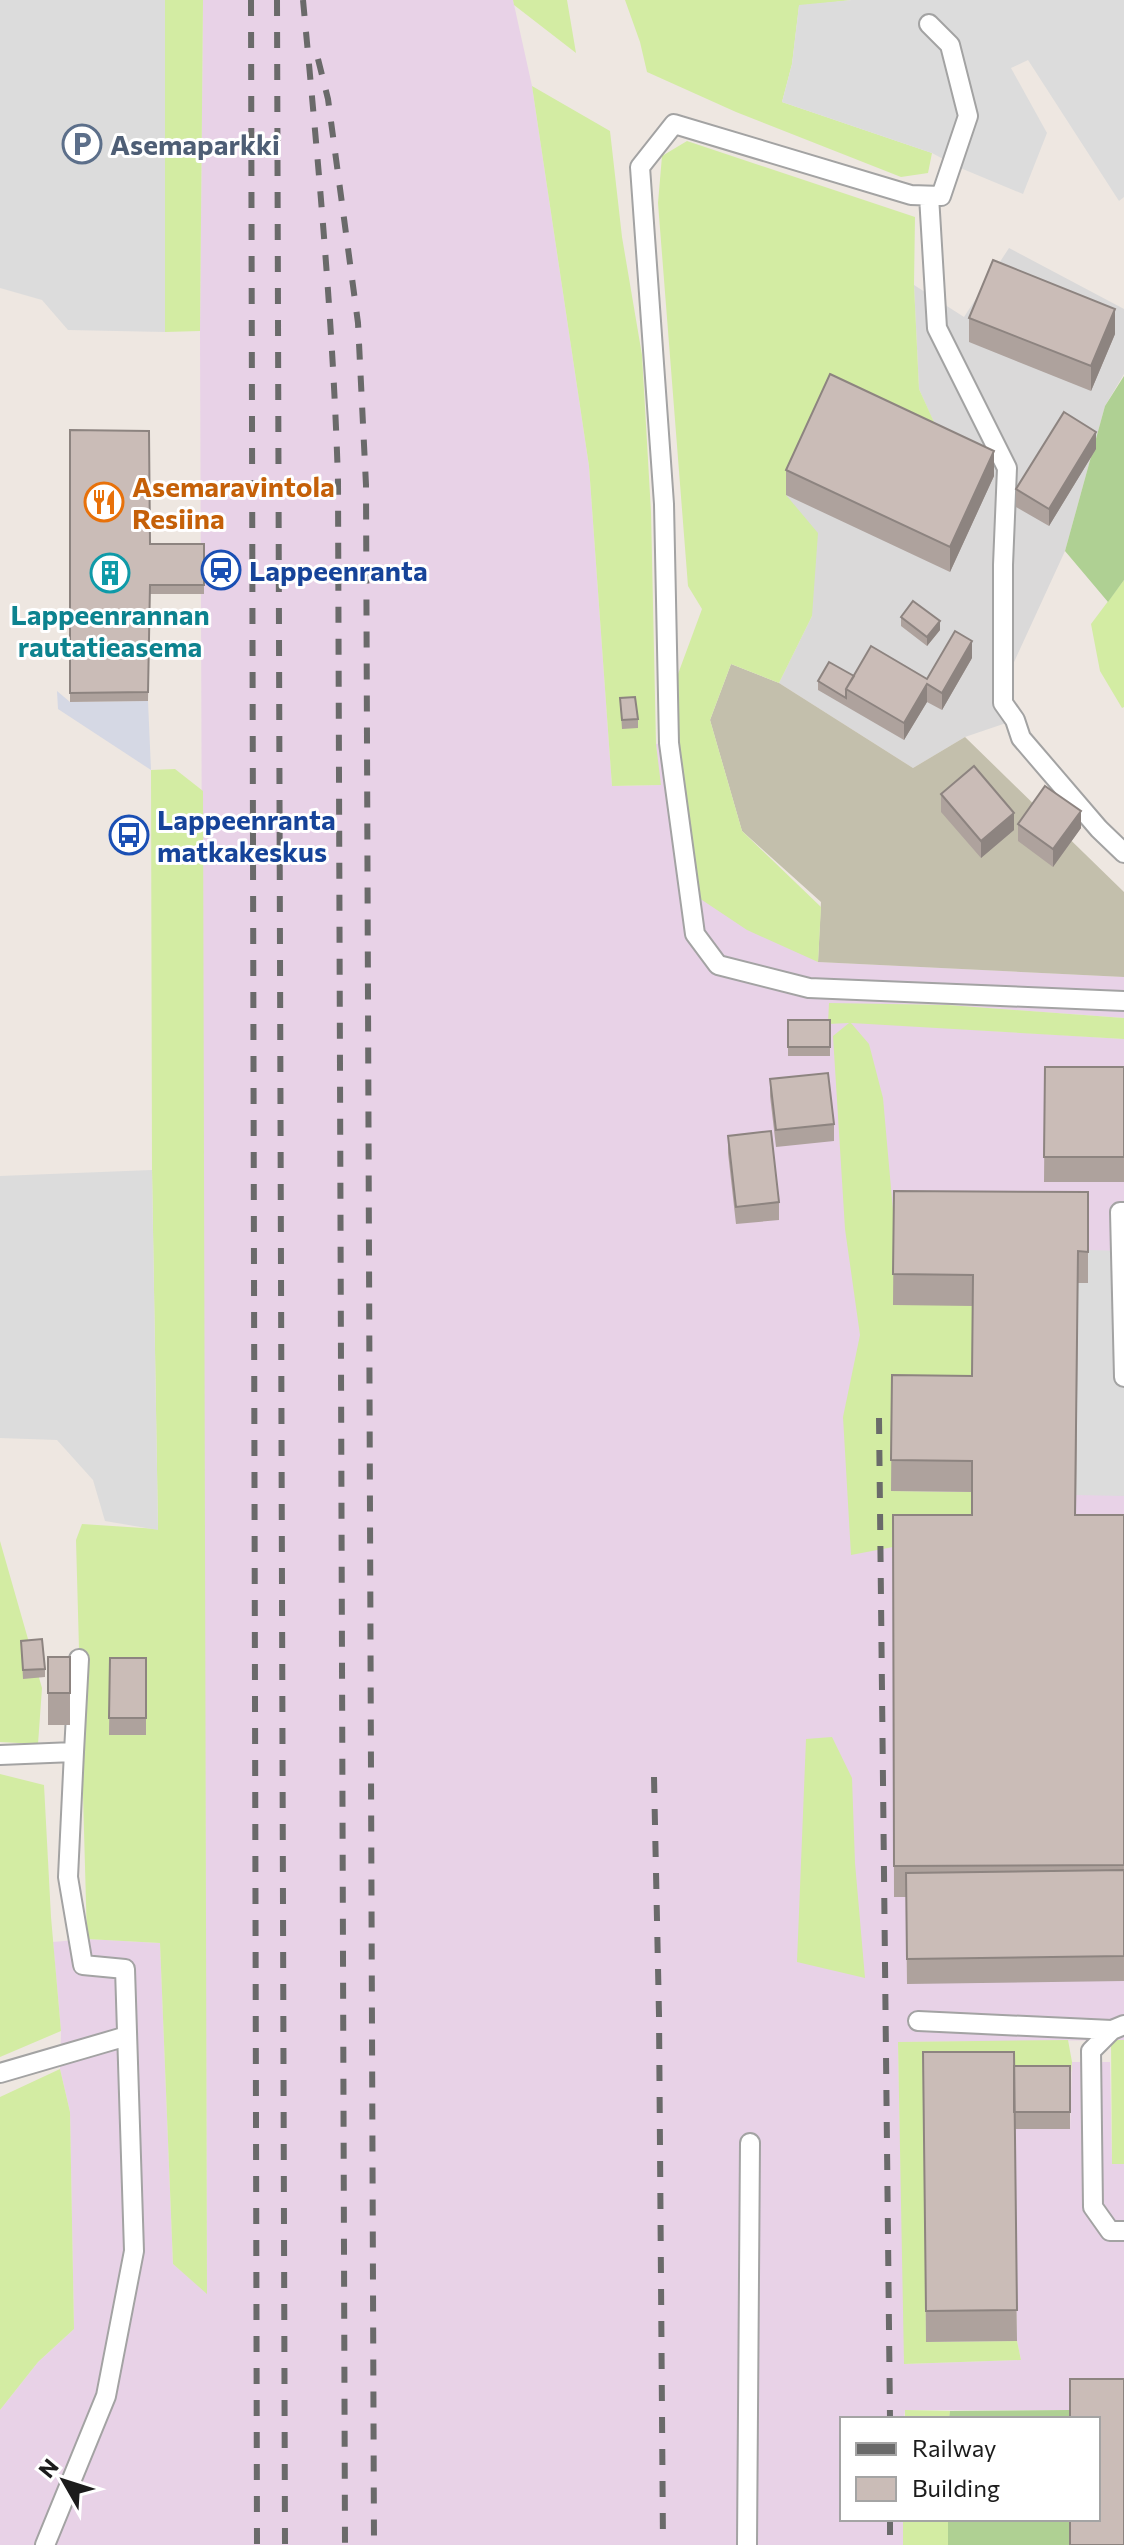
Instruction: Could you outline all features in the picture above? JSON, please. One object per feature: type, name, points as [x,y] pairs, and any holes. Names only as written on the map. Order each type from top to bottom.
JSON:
[{"type":"lane","points":[[929,24],[950,45],[968,116],[941,196],[911,195],[674,124],[640,167],[664,504],[669,743],[695,934],[718,965],[809,988],[1124,1001]]},
{"type":"lane","points":[[929,196],[937,328],[1007,468],[1003,703],[1015,720],[1021,738],[1099,829],[1124,853]]},
{"type":"lane","points":[[1124,1212],[1120,1212],[1124,1377]]},
{"type":"lane","points":[[45,2545],[106,2396],[134,2251],[125,1969],[83,1965],[68,1877],[79,1659]]},
{"type":"lane","points":[[0,1755],[74,1752]]},
{"type":"lane","points":[[918,2021],[1118,2028]]},
{"type":"lane","points":[[1118,2028],[1091,2051],[1093,2207],[1110,2231],[1124,2231]]},
{"type":"lane","points":[[0,2073],[127,2036]]},
{"type":"lane","points":[[747,2545],[750,2143]]},
{"type":"shaded area","name":"Asemaparkki","points":[[0,0],[165,0],[165,332],[68,330],[42,300],[0,288]]},
{"type":"shaded area","points":[[203,0],[513,0],[532,86],[589,466],[612,786],[660,785],[656,744],[669,743],[818,962],[1124,977],[1124,1018],[948,1005],[829,1004],[829,1023],[1124,1039],[1124,2040],[898,2042],[905,2364],[1021,2360],[1017,2341],[1013,2129],[1070,2129],[1072,2062],[1110,2062],[1112,2164],[1124,2164],[1124,2410],[905,2410],[904,2417],[840,2417],[840,2521],[903,2521],[903,2545],[0,2545],[0,2410],[38,2362],[74,2329],[70,2112],[60,2069],[61,2031],[53,1942],[87,1939],[160,1943],[173,2264],[207,2293],[200,331]]},
{"type":"shaded area","points":[[852,0],[1124,0],[1124,197],[1119,201],[1028,60],[1011,68],[1047,133],[1023,194],[932,153],[782,102],[792,64],[799,5]]},
{"type":"shaded area","points":[[1009,248],[1124,309],[1124,374],[1105,406],[1065,551],[1009,673],[1015,720],[965,737],[913,768],[779,683],[812,616],[786,495],[947,452],[919,389],[914,285],[964,317]]},
{"type":"shaded area","points":[[731,664],[779,683],[913,768],[965,737],[1124,892],[1124,977],[818,962],[821,902],[742,831],[710,720]]},
{"type":"shaded area","points":[[57,691],[70,702],[148,701],[151,770],[58,709]]},
{"type":"shaded area","points":[[152,1170],[158,1530],[105,1521],[93,1480],[57,1440],[0,1438],[0,1176]]},
{"type":"shaded area","points":[[1088,1250],[1124,1251],[1124,1496],[1075,1495],[1078,1283],[1088,1283]]},
{"type":"green space","points":[[165,0],[203,0],[200,331],[165,332]]},
{"type":"green space","points":[[513,0],[567,0],[576,53],[514,5]]},
{"type":"green space","points":[[625,0],[852,0],[799,6],[792,64],[782,102],[932,153],[928,173],[901,177],[736,112],[647,72]]},
{"type":"green space","points":[[532,86],[610,131],[622,237],[642,355],[651,512],[656,744],[661,785],[612,786],[589,466]]},
{"type":"green space","points":[[687,141],[915,217],[914,285],[919,389],[948,453],[786,495],[818,533],[812,616],[779,683],[731,664],[710,720],[742,831],[821,907],[818,962],[747,930],[690,892],[668,701],[702,609],[688,586],[658,203],[662,156]]},
{"type":"green space","points":[[1124,376],[1124,580],[1108,602],[1065,551],[1105,406]]},
{"type":"green space","points":[[1124,580],[1122,708],[1100,671],[1091,624]]},
{"type":"green space","points":[[175,769],[203,791],[207,2294],[173,2264],[160,1943],[87,1939],[76,1540],[82,1524],[158,1529],[152,1170],[151,770]]},
{"type":"green space","points":[[829,1003],[948,1005],[1124,1018],[1124,1039],[851,1023],[869,1044],[883,1098],[894,1222],[973,1306],[972,1407],[891,1491],[972,1492],[972,1546],[893,1547],[851,1555],[843,1417],[860,1335],[845,1229],[833,1036],[849,1023],[828,1024]]},
{"type":"green space","points":[[0,1541],[42,1688],[38,1744],[0,1742]]},
{"type":"green space","points":[[832,1737],[852,1778],[855,1863],[865,1978],[797,1962],[806,1739]]},
{"type":"green space","points":[[0,1774],[44,1785],[61,2031],[0,2057]]},
{"type":"green space","points":[[1068,2040],[1072,2062],[1070,2083],[924,2084],[926,2342],[1017,2341],[1021,2360],[904,2364],[898,2042]]},
{"type":"green space","points":[[1111,2040],[1124,2040],[1124,2164],[1112,2164]]},
{"type":"green space","points":[[60,2069],[70,2112],[74,2329],[38,2362],[0,2410],[0,2097]]},
{"type":"green space","points":[[905,2410],[950,2411],[949,2417],[905,2417]]},
{"type":"green space","points":[[1070,2410],[1070,2417],[949,2417],[950,2411]]},
{"type":"green space","points":[[903,2521],[948,2521],[948,2545],[903,2545]]},
{"type":"green space","points":[[948,2521],[1070,2521],[1069,2545],[948,2545]]},
{"type":"building","points":[[993,260],[1115,309],[1091,366],[969,318]]},
{"type":"building","points":[[830,374],[994,451],[950,547],[786,470]]},
{"type":"building","points":[[1064,412],[1096,432],[1049,509],[1016,489]]},
{"type":"building","name":"Lappeenrannan rautatieasema","points":[[70,430],[149,431],[150,544],[204,544],[204,585],[150,585],[148,692],[70,693]]},
{"type":"building","points":[[913,601],[940,621],[927,637],[901,617]]},
{"type":"building","points":[[955,631],[972,641],[942,693],[927,684],[904,723],[846,689],[871,646],[927,679]]},
{"type":"building","points":[[829,662],[854,676],[846,689],[846,698],[818,681]]},
{"type":"building","points":[[635,697],[638,719],[622,720],[620,698]]},
{"type":"building","points":[[974,766],[1014,813],[981,841],[941,794]]},
{"type":"building","points":[[1045,786],[1081,811],[1053,849],[1018,824]]},
{"type":"building","points":[[788,1020],[830,1020],[830,1047],[788,1047]]},
{"type":"building","points":[[1045,1067],[1124,1067],[1124,1157],[1044,1157]]},
{"type":"building","points":[[828,1073],[834,1124],[776,1130],[770,1079]]},
{"type":"building","points":[[771,1131],[779,1202],[736,1207],[728,1136]]},
{"type":"building","points":[[894,1191],[1088,1192],[1088,1252],[1078,1251],[1075,1515],[1124,1515],[1124,1865],[894,1866],[893,1515],[972,1515],[972,1461],[891,1460],[892,1375],[972,1376],[973,1275],[893,1274]]},
{"type":"building","points":[[42,1639],[45,1669],[23,1670],[21,1641]]},
{"type":"building","points":[[48,1657],[70,1657],[70,1693],[48,1693]]},
{"type":"building","points":[[110,1658],[146,1658],[146,1718],[109,1718]]},
{"type":"building","points":[[1124,1870],[1124,1956],[907,1959],[906,1873]]},
{"type":"building","points":[[923,2052],[1014,2052],[1017,2310],[926,2311]]},
{"type":"building","points":[[1014,2066],[1070,2066],[1070,2112],[1014,2112]]},
{"type":"building","points":[[1070,2379],[1124,2379],[1124,2545],[1070,2545],[1070,2521],[1100,2521],[1100,2417],[1070,2417]]},
{"type":"railway","points":[[251,0],[257,2545]]},
{"type":"railway","points":[[277,0],[285,2545]]},
{"type":"railway","points":[[303,0],[329,300],[338,481],[345,2545]]},
{"type":"railway","points":[[318,59],[328,99],[358,323],[366,485],[374,2545]]},
{"type":"railway","points":[[879,1418],[890,2417]]},
{"type":"railway","points":[[654,1777],[663,2545]]},
{"type":"railway","points":[[890,2521],[890,2545]]},
{"type":"place","name":"Asemaparkki","points":[[82,144]]},
{"type":"place","name":"Asemaravintola Resiina","points":[[104,502]]},
{"type":"place","name":"Lappeenranta","points":[[221,570]]},
{"type":"place","name":"Lappeenrannan rautatieasema","points":[[110,573]]},
{"type":"place","name":"Lappeenranta matkakeskus","points":[[129,835]]}]
